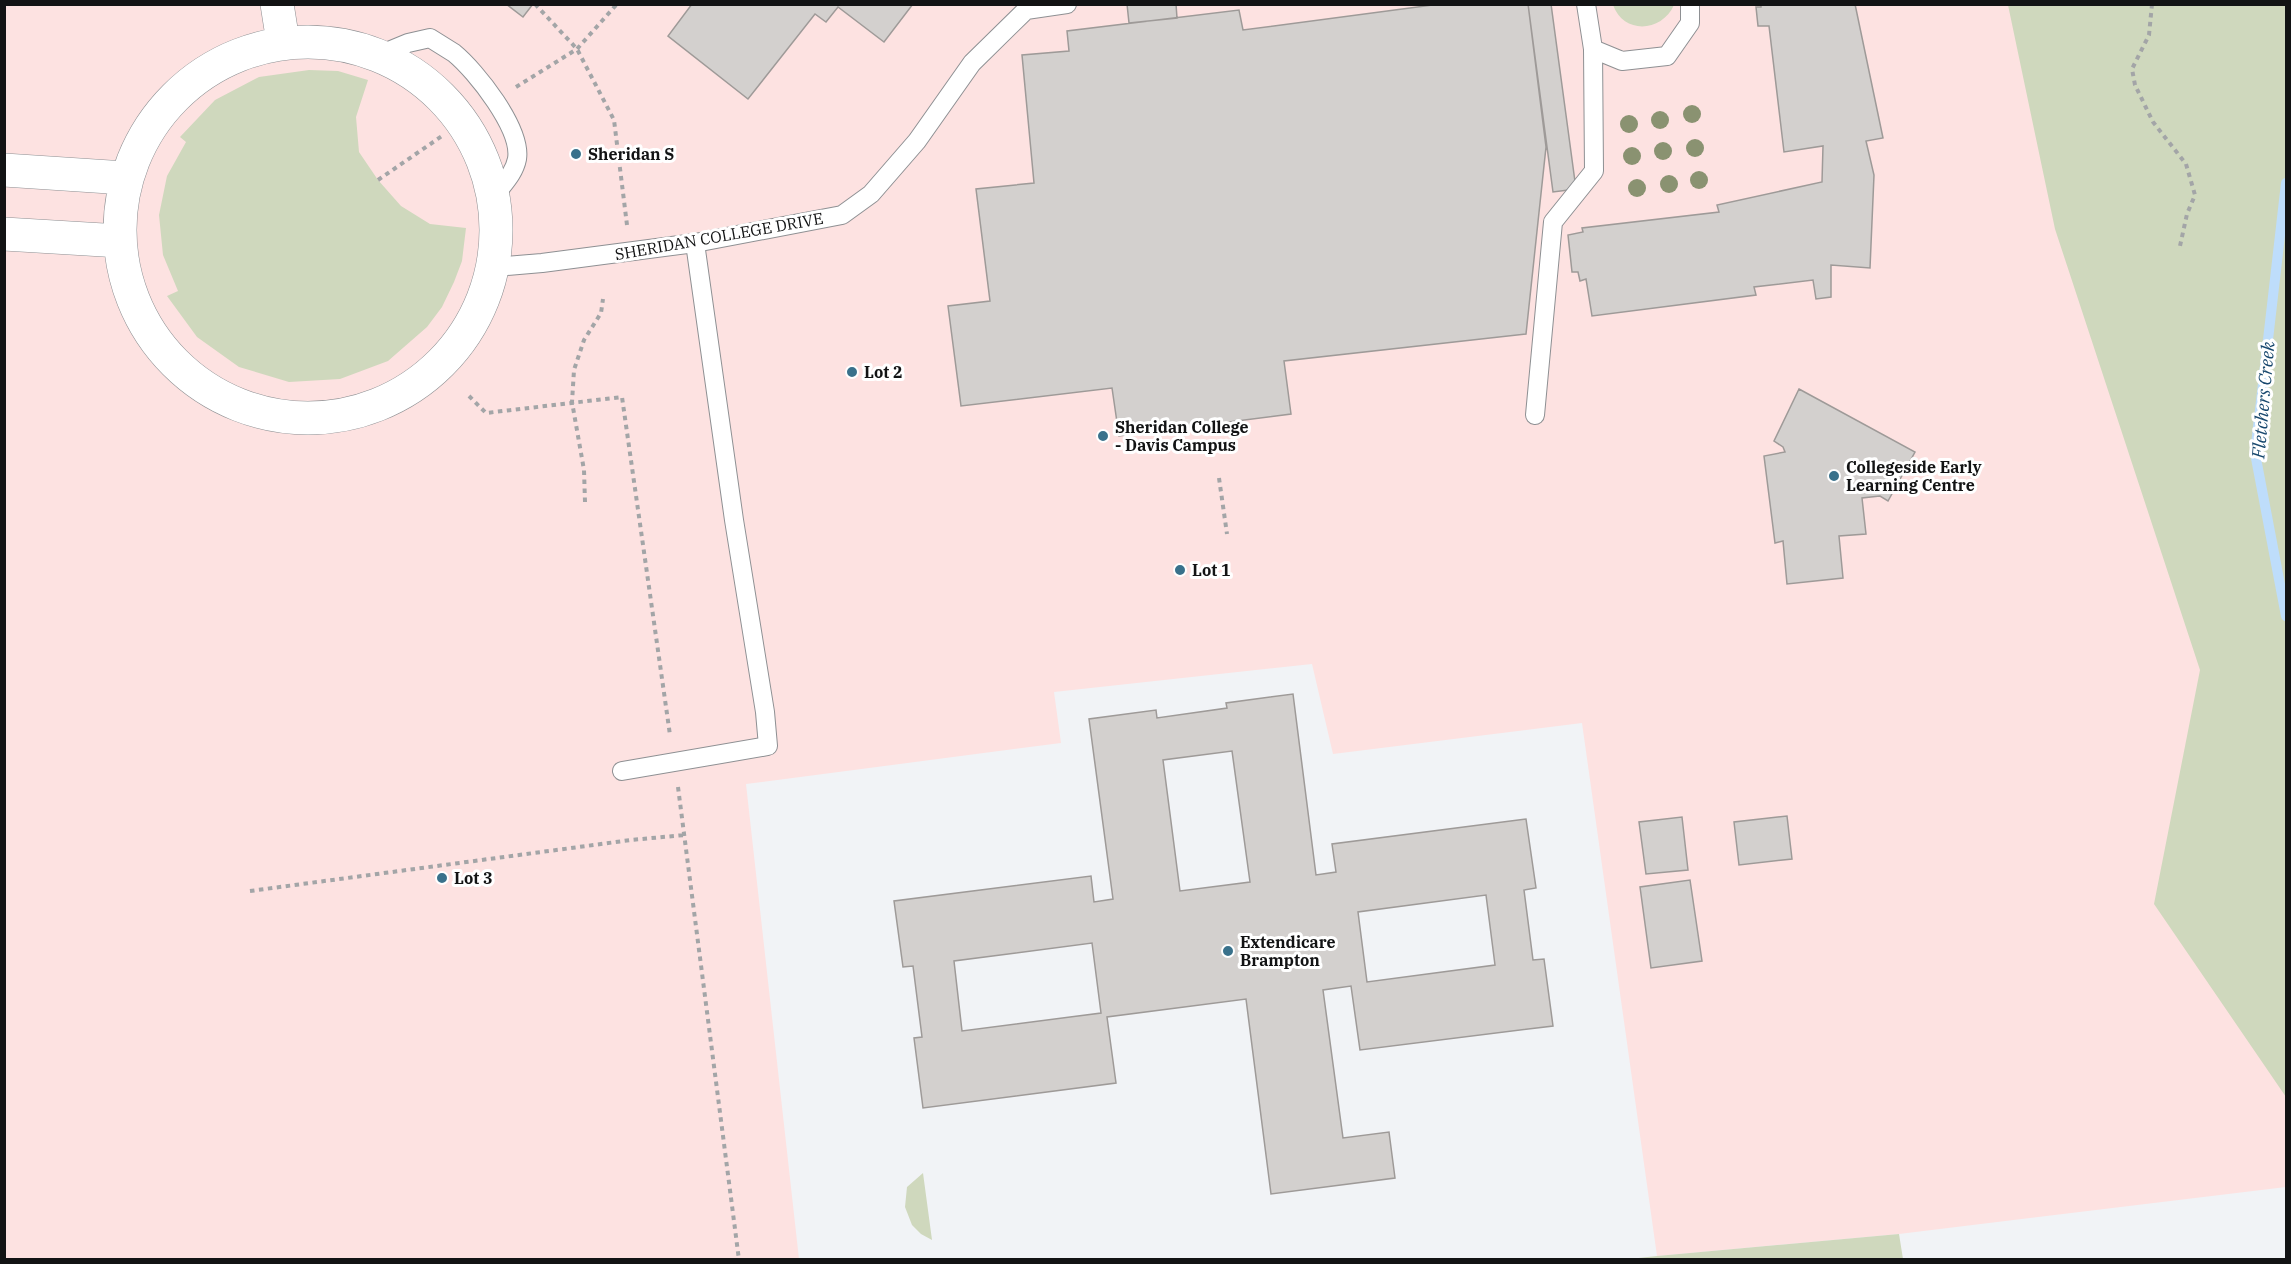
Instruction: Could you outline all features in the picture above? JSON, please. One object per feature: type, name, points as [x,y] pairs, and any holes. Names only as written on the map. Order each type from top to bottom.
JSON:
[{"type":"street","points":[[278,4],[283,42]]},
{"type":"street","points":[[283,42],[332,42],[379,55],[426,82],[463,121],[482,157],[495,195],[495,267],[479,312],[454,351],[420,383],[378,406],[333,417],[282,417],[232,402],[188,375],[154,337],[130,291],[120,241],[125,178],[148,128],[183,86],[230,57],[283,42]]},
{"type":"street","points":[[4,170],[125,178]]},
{"type":"street","points":[[4,234],[120,241]]},
{"type":"lane","name":"SHERIDAN COLLEGE DRIVE","points":[[495,267],[695,243],[842,215],[871,194],[917,141],[972,63],[1026,10],[1067,4]]},
{"type":"lane","points":[[1535,415],[1553,222],[1594,171],[1593,49],[1586,4]]},
{"type":"lane","points":[[1593,49],[1622,61],[1667,56],[1690,23],[1690,4]]},
{"type":"lane","points":[[622,771],[768,746],[765,712],[739,553],[695,243]]},
{"type":"path","points":[[535,4],[577,49],[614,120],[627,225]]},
{"type":"path","points":[[516,87],[577,49],[617,4]]},
{"type":"path","points":[[2152,4],[2149,35],[2132,69],[2134,85],[2152,122],[2186,164],[2195,195],[2187,214],[2180,246]]},
{"type":"path","points":[[378,180],[442,136]]},
{"type":"path","points":[[585,502],[584,470],[572,402],[574,370],[584,340],[601,313],[603,299]]},
{"type":"path","points":[[469,396],[486,413],[622,398],[675,761],[739,1260]]},
{"type":"path","points":[[1219,478],[1227,534]]},
{"type":"path","points":[[250,891],[608,843],[685,835]]},
{"type":"shaded area","name":"Sheridan College - Davis Campus","points":[[5,5],[2179,5],[2286,916],[2286,1187],[1899,1234],[1657,1256],[1582,723],[1333,754],[1312,664],[1054,692],[1061,743],[746,784],[799,1259],[5,1260]]},
{"type":"green space","points":[[1613,4],[1674,5],[1661,21],[1643,26],[1625,21],[1618,15]]},
{"type":"green space","points":[[2008,5],[2286,5],[2286,1097],[2154,904],[2200,670],[2055,229]]},
{"type":"green space","points":[[309,70],[338,71],[368,80],[356,117],[359,152],[378,180],[401,206],[430,224],[466,228],[462,261],[442,307],[427,327],[388,361],[340,379],[289,382],[239,367],[197,337],[167,296],[178,291],[163,255],[159,215],[167,176],[186,142],[180,137],[215,100],[259,77]]},
{"type":"green space","points":[[923,1173],[932,1240],[912,1225],[905,1207],[907,1187]]},
{"type":"green space","points":[[1899,1234],[1903,1259],[1629,1259],[1657,1256]]},
{"type":"building","points":[[506,4],[533,4],[523,17]]},
{"type":"building","points":[[692,4],[913,4],[884,42],[838,7],[826,22],[815,14],[748,99],[668,36]]},
{"type":"building","points":[[1127,4],[1176,4],[1177,18],[1129,23]]},
{"type":"building","points":[[1440,4],[1528,4],[1546,147],[1526,334],[1284,361],[1291,414],[1119,436],[1112,388],[961,406],[948,306],[990,301],[976,189],[1034,183],[1022,55],[1069,51],[1067,31],[1239,10],[1243,30]]},
{"type":"building","points":[[1528,4],[1551,4],[1576,189],[1553,192]]},
{"type":"building","points":[[1761,4],[1855,4],[1883,138],[1866,141],[1874,175],[1870,268],[1831,265],[1831,297],[1816,299],[1813,280],[1754,287],[1756,295],[1592,316],[1586,279],[1580,281],[1578,272],[1572,272],[1568,235],[1583,232],[1582,228],[1719,212],[1717,205],[1822,182],[1823,146],[1784,152],[1769,26],[1758,26],[1756,7],[1761,7]]},
{"type":"building","name":"Collegeside Early Learning Centre","points":[[1799,389],[1915,452],[1888,501],[1880,496],[1862,498],[1866,534],[1839,536],[1843,578],[1787,584],[1783,541],[1775,543],[1764,456],[1785,452],[1783,447],[1774,441]]},
{"type":"building","name":"Extendicare Brampton","points":[[1293,694],[1316,875],[1336,872],[1332,844],[1526,819],[1536,888],[1524,890],[1533,960],[1544,959],[1553,1026],[1360,1050],[1351,986],[1323,990],[1343,1138],[1389,1132],[1395,1178],[1271,1194],[1246,999],[1107,1017],[1116,1083],[923,1108],[914,1038],[922,1037],[913,966],[903,967],[894,901],[1091,876],[1094,902],[1113,899],[1089,719],[1156,710],[1157,718],[1227,708],[1226,703]],"holes":[[[1232,751],[1250,882],[1180,891],[1163,760]],[[1486,895],[1495,965],[1367,982],[1358,912]],[[1092,943],[1101,1013],[962,1031],[954,961]]]},
{"type":"building","points":[[1787,816],[1792,859],[1739,865],[1734,822]]},
{"type":"building","points":[[1682,817],[1688,870],[1646,874],[1639,822]]},
{"type":"building","points":[[1690,880],[1702,961],[1651,968],[1640,887]]},
{"type":"waterway","name":"Fletchers Creek","points":[[2286,183],[2255,453],[2286,616]]},
{"type":"place","name":"Sheridan S","points":[[576,154]]},
{"type":"place","name":"Lot 2","points":[[852,372]]},
{"type":"place","name":"Sheridan College - Davis Campus","points":[[1103,436]]},
{"type":"place","name":"Collegeside Early Learning Centre","points":[[1834,476]]},
{"type":"place","name":"Lot 1","points":[[1180,570]]},
{"type":"place","name":"Lot 3","points":[[442,878]]},
{"type":"place","name":"Extendicare Brampton","points":[[1228,951]]}]
